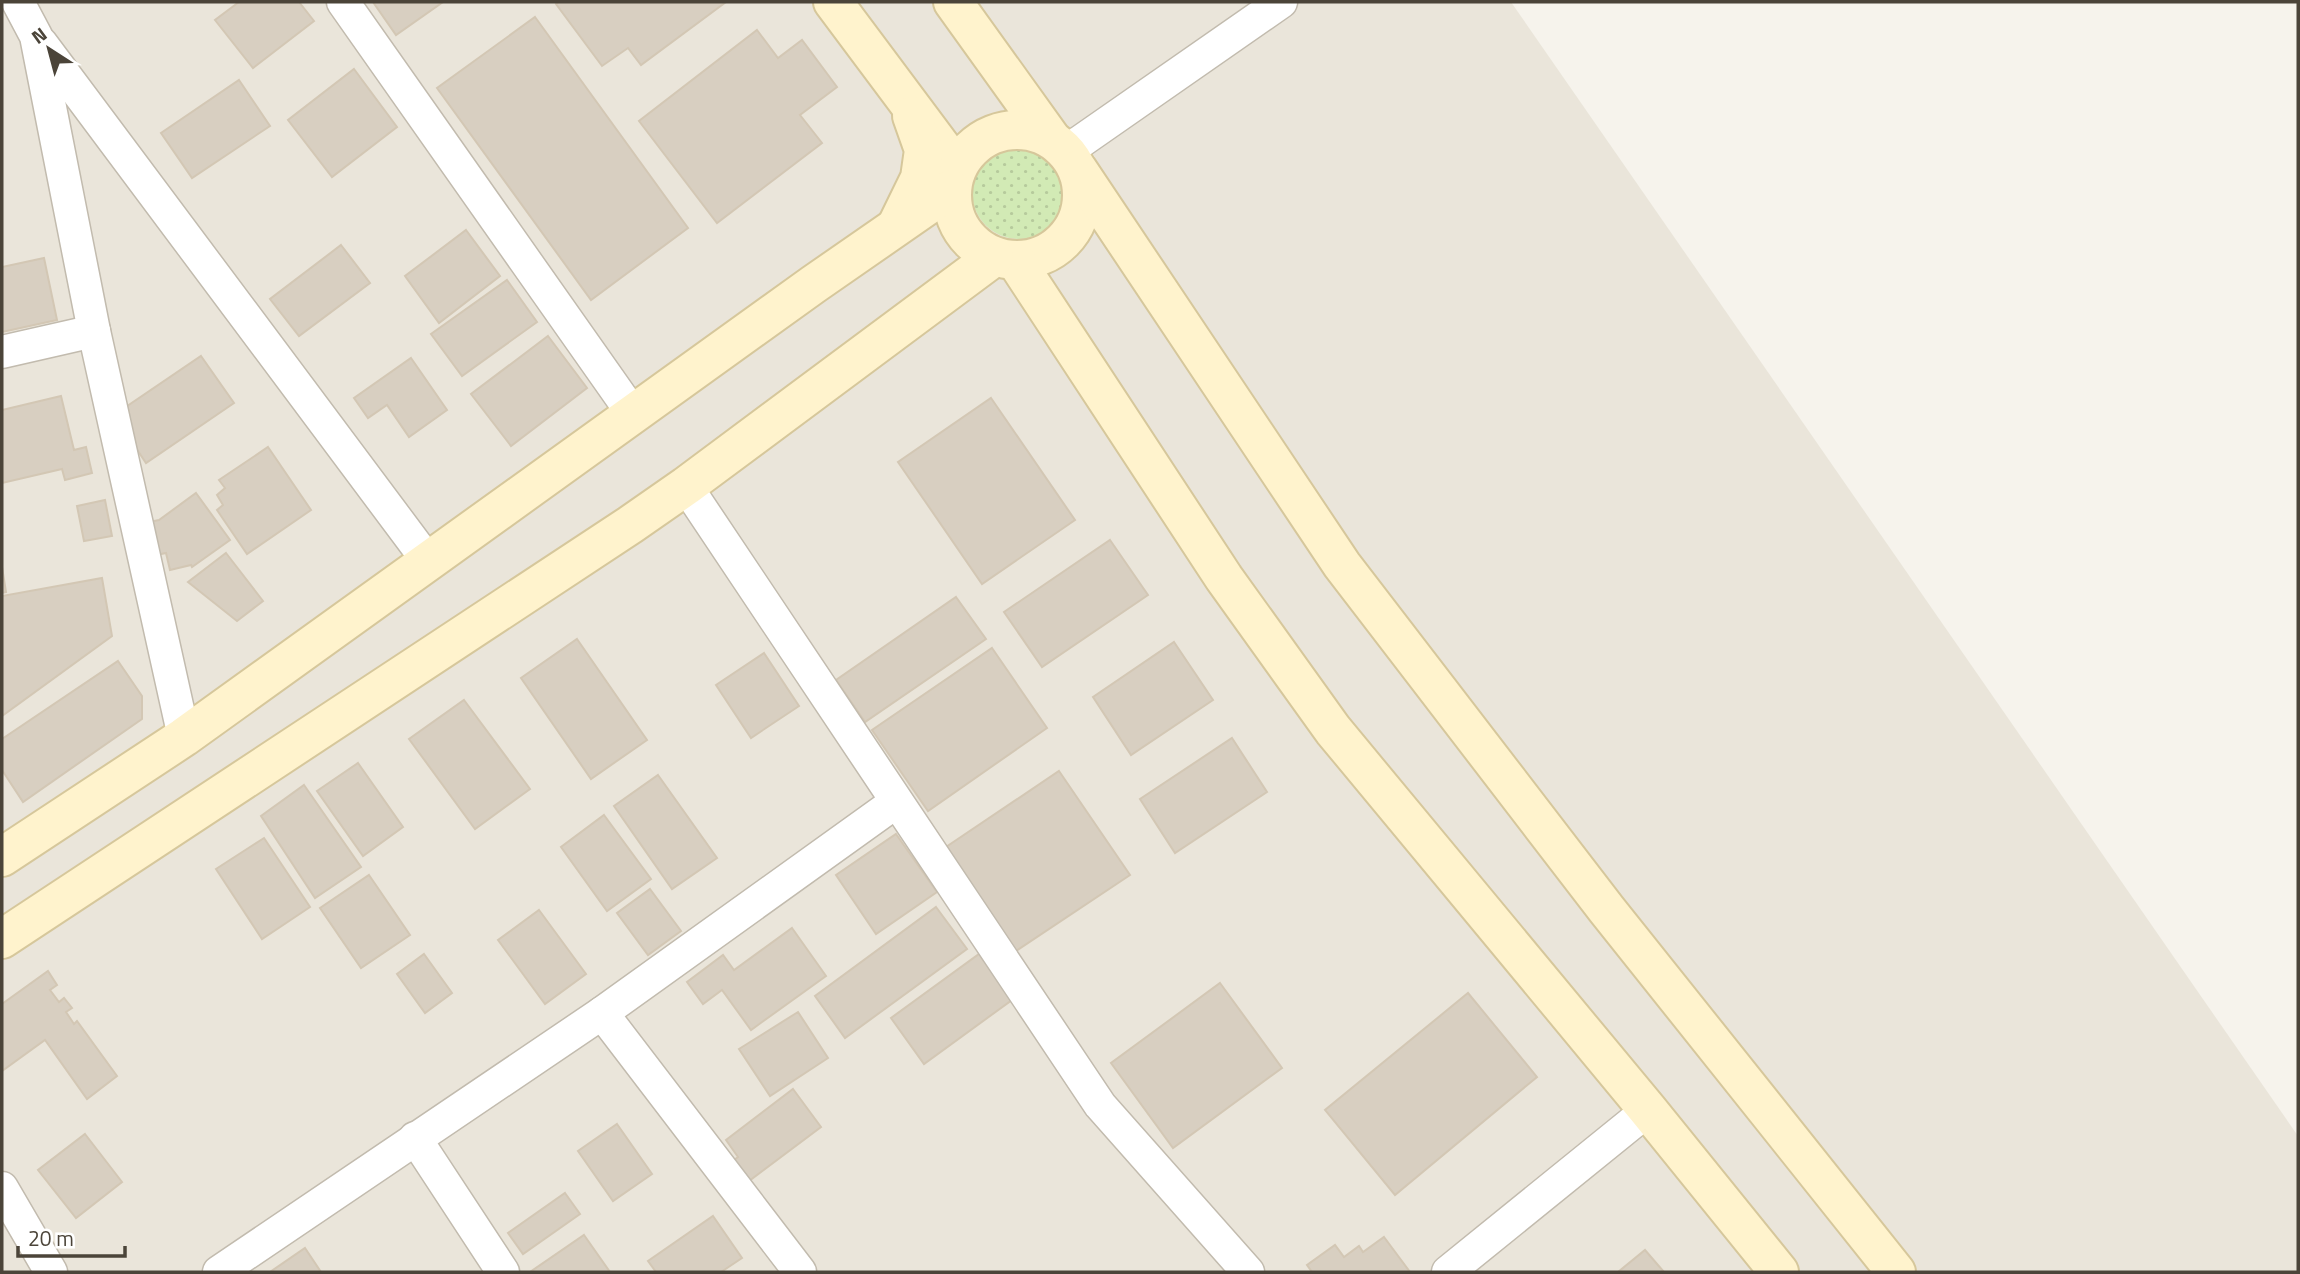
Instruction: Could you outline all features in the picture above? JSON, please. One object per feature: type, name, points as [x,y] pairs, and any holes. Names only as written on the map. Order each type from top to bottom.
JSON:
[{"type":"main road","points":[[2,857],[184,737],[895,228],[954,178],[969,149],[986,136],[1007,130],[1029,130],[1065,153],[1083,191],[1081,213],[1071,232],[1056,248],[1037,258],[1005,259],[975,246],[961,230],[953,211],[954,178],[906,101],[833,2]]},
{"type":"main road","points":[[953,2],[1065,153],[1342,565],[1607,911],[1896,1272]]},
{"type":"main road","points":[[895,228],[920,178],[924,150],[906,101]]},
{"type":"main road","points":[[2,939],[686,486],[939,298],[1005,259]]},
{"type":"main road","points":[[1005,259],[1051,314],[1224,578],[1333,730],[1779,1272]]},
{"type":"main road","points":[[939,298],[980,287],[1004,291],[1051,314]]},
{"type":"street","points":[[18,2],[36,36],[428,561]]},
{"type":"street","points":[[343,2],[633,414]]},
{"type":"street","points":[[1065,153],[1281,2]]},
{"type":"street","points":[[36,36],[94,331],[184,737]]},
{"type":"street","points":[[2,352],[94,331]]},
{"type":"street","points":[[686,486],[1100,1105],[1248,1272]]},
{"type":"street","points":[[219,1272],[601,1013],[896,802]]},
{"type":"street","points":[[601,1013],[800,1272]]},
{"type":"street","points":[[1448,1272],[1648,1110]]},
{"type":"street","points":[[415,1138],[503,1272]]},
{"type":"street","points":[[2,1188],[51,1272]]},
{"type":"shaded area","points":[[2,2],[1511,2],[2298,1136],[2298,1272],[2,1272]]},
{"type":"green space","points":[[1019,145],[1037,149],[1052,159],[1062,174],[1066,192],[1062,210],[1052,225],[1037,235],[1019,239],[1001,235],[986,225],[976,210],[972,192],[976,174],[986,159],[1001,149]]},
{"type":"building","points":[[239,2],[299,2],[314,21],[253,68],[215,20]]},
{"type":"building","points":[[373,2],[443,2],[396,35]]},
{"type":"building","points":[[726,2],[641,65],[628,48],[602,66],[556,4]]},
{"type":"building","points":[[535,17],[688,228],[591,300],[437,88]]},
{"type":"building","points":[[757,30],[778,58],[802,40],[837,87],[800,115],[822,143],[717,223],[639,121]]},
{"type":"building","points":[[354,69],[397,127],[332,177],[288,120]]},
{"type":"building","points":[[239,80],[270,126],[192,178],[161,133]]},
{"type":"building","points":[[466,230],[500,276],[439,323],[405,276]]},
{"type":"building","points":[[341,245],[370,283],[299,336],[270,299]]},
{"type":"building","points":[[44,258],[57,320],[2,332],[2,267]]},
{"type":"building","points":[[507,280],[537,322],[462,376],[431,334]]},
{"type":"building","points":[[548,336],[587,388],[511,446],[471,394]]},
{"type":"building","points":[[201,356],[234,403],[146,463],[114,415]]},
{"type":"building","points":[[411,358],[447,410],[409,437],[387,405],[368,418],[354,398]]},
{"type":"building","points":[[61,396],[74,450],[86,447],[92,473],[65,480],[62,469],[2,483],[2,410]]},
{"type":"building","points":[[991,398],[1075,520],[982,584],[898,462]]},
{"type":"building","points":[[268,447],[311,510],[247,554],[217,510],[223,505],[217,495],[225,488],[219,480]]},
{"type":"building","points":[[196,493],[230,540],[192,567],[191,565],[170,570],[166,553],[151,556],[144,523],[159,520]]},
{"type":"building","points":[[105,500],[112,536],[84,541],[77,506]]},
{"type":"building","points":[[1110,540],[1148,595],[1042,667],[1004,612]]},
{"type":"building","points":[[226,553],[263,601],[237,621],[188,582]]},
{"type":"building","points":[[2,567],[6,592],[2,593]]},
{"type":"building","points":[[102,578],[112,636],[2,716],[2,596]]},
{"type":"building","points":[[956,597],[986,639],[865,722],[836,680]]},
{"type":"building","points":[[577,639],[647,740],[591,779],[521,678]]},
{"type":"building","points":[[1174,642],[1213,700],[1131,755],[1093,697]]},
{"type":"building","points":[[992,648],[1047,728],[928,811],[872,730]]},
{"type":"building","points":[[764,653],[799,706],[751,738],[716,685]]},
{"type":"building","points":[[118,661],[142,696],[142,719],[23,802],[2,770],[2,739]]},
{"type":"building","points":[[464,700],[530,789],[475,829],[409,739]]},
{"type":"building","points":[[1232,738],[1267,792],[1175,853],[1140,799]]},
{"type":"building","points":[[358,763],[403,827],[363,856],[317,791]]},
{"type":"building","points":[[1059,771],[1130,875],[1016,951],[946,847]]},
{"type":"building","points":[[658,775],[717,858],[672,889],[614,806]]},
{"type":"building","points":[[304,785],[361,867],[315,898],[261,816]]},
{"type":"building","points":[[604,815],[651,879],[607,911],[561,847]]},
{"type":"building","points":[[896,834],[937,892],[876,934],[836,875]]},
{"type":"building","points":[[264,838],[310,907],[262,939],[216,869]]},
{"type":"building","points":[[369,875],[410,935],[361,968],[320,908]]},
{"type":"building","points":[[650,889],[681,931],[648,955],[617,913]]},
{"type":"building","points":[[936,907],[967,949],[845,1038],[815,996]]},
{"type":"building","points":[[539,910],[586,974],[545,1004],[498,940]]},
{"type":"building","points":[[792,928],[826,976],[751,1030],[722,990],[703,1004],[687,982],[723,955],[734,970]]},
{"type":"building","points":[[424,954],[452,993],[425,1013],[397,974]]},
{"type":"building","points":[[979,954],[1012,1000],[924,1064],[891,1018]]},
{"type":"building","points":[[48,971],[57,985],[50,990],[59,1002],[64,998],[72,1008],[66,1012],[74,1024],[77,1021],[117,1076],[87,1099],[45,1040],[2,1071],[2,1004]]},
{"type":"building","points":[[1220,983],[1282,1068],[1173,1148],[1111,1063]]},
{"type":"building","points":[[1468,993],[1537,1077],[1395,1195],[1325,1110]]},
{"type":"building","points":[[798,1012],[828,1058],[770,1096],[739,1049]]},
{"type":"building","points":[[793,1089],[821,1127],[741,1187],[726,1166],[738,1157],[726,1140]]},
{"type":"building","points":[[617,1124],[652,1174],[613,1201],[578,1151]]},
{"type":"building","points":[[85,1134],[122,1182],[76,1218],[38,1170]]},
{"type":"building","points":[[565,1193],[580,1214],[523,1254],[508,1233]]},
{"type":"building","points":[[713,1216],[742,1258],[721,1272],[656,1272],[648,1261]]},
{"type":"building","points":[[584,1235],[610,1272],[530,1272]]},
{"type":"building","points":[[1384,1237],[1410,1272],[1312,1272],[1307,1265],[1335,1245],[1344,1257],[1359,1246],[1363,1252]]},
{"type":"building","points":[[305,1248],[321,1272],[270,1272]]},
{"type":"building","points":[[1645,1250],[1664,1272],[1618,1272]]}]
